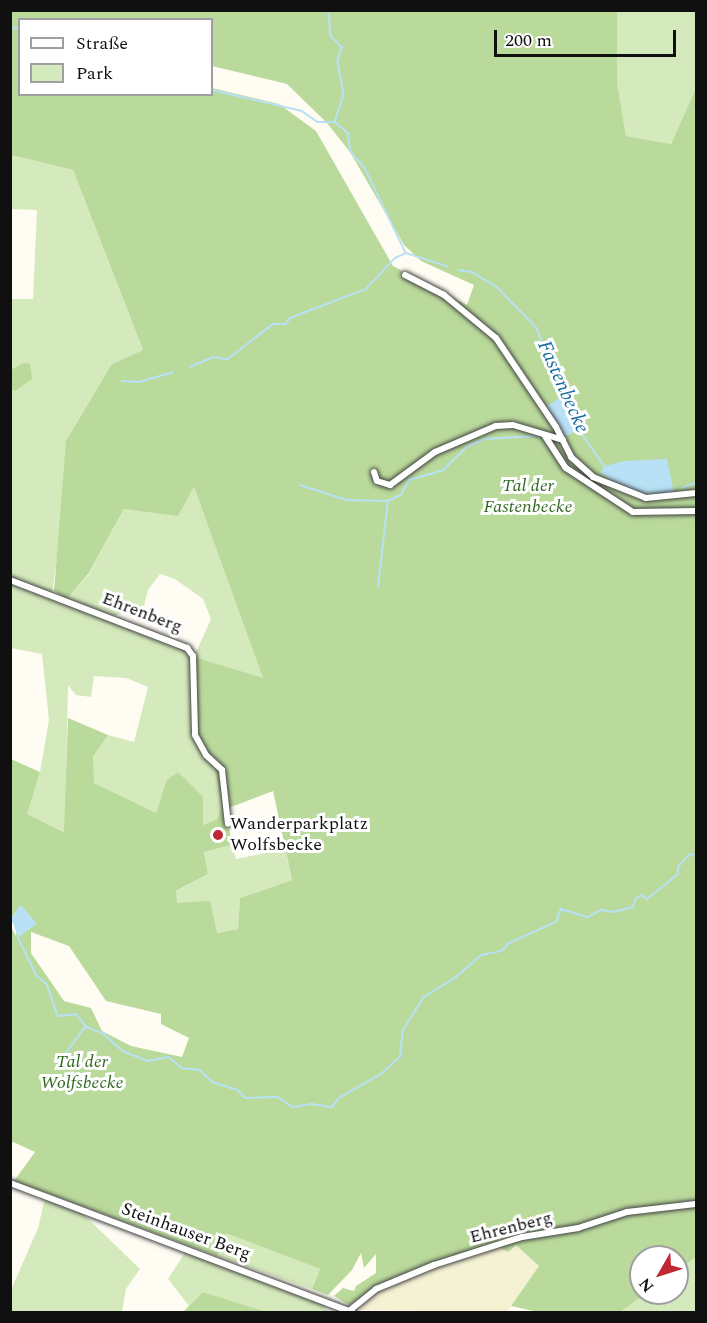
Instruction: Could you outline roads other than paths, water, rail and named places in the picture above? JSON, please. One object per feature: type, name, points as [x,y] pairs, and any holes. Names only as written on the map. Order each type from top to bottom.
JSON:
[{"type":"street","points":[[405,275],[444,295],[496,338],[581,468],[621,491],[646,498],[696,494]]},
{"type":"street","points":[[374,472],[377,481],[390,485],[435,452],[496,426],[513,425],[563,440]]},
{"type":"street","points":[[546,436],[566,468],[633,512],[696,512]]},
{"type":"street","name":"Ehrenberg","points":[[10,580],[187,648],[193,656],[195,735],[206,755],[222,770],[228,824]]},
{"type":"street","name":"Steinhauser Berg","points":[[11,1183],[352,1312]]},
{"type":"street","name":"Ehrenberg","points":[[352,1312],[376,1290],[434,1265],[522,1237],[578,1228],[627,1212],[696,1204]]},
{"type":"water","points":[[568,392],[583,426],[562,439],[543,409]]},
{"type":"water","points":[[667,459],[674,493],[654,496],[624,493],[600,472],[605,466],[624,461]]},
{"type":"water","points":[[21,905],[37,924],[18,937],[11,918]]},
{"type":"waterway","points":[[329,10],[331,36],[342,47],[338,61],[344,95],[335,122]]},
{"type":"waterway","name":"Fastenbecke","points":[[10,28],[18,29]]},
{"type":"waterway","name":"Fastenbecke","points":[[213,90],[302,111],[318,122],[335,122],[348,133],[351,152],[365,168],[406,253],[447,266]]},
{"type":"waterway","points":[[190,367],[213,357],[228,359],[273,324],[286,324],[290,318],[366,289],[395,258],[406,253]]},
{"type":"waterway","name":"Fastenbecke","points":[[458,270],[472,272],[497,287],[537,328],[551,368],[568,392]]},
{"type":"waterway","points":[[122,381],[139,382],[173,372]]},
{"type":"waterway","name":"Fastenbecke","points":[[578,428],[606,468]]},
{"type":"waterway","points":[[378,587],[388,501],[401,495],[409,480],[443,470],[467,447],[485,439],[535,436]]},
{"type":"waterway","name":"Fastenbecke","points":[[682,488],[696,483]]},
{"type":"waterway","points":[[300,485],[347,500],[387,501]]},
{"type":"waterway","points":[[18,937],[37,976],[47,984],[58,1016],[76,1014],[87,1027],[104,1034],[123,1051],[148,1061],[169,1057],[182,1068],[200,1070],[213,1082],[238,1090],[246,1098],[278,1097],[293,1107],[312,1104],[332,1107],[339,1098],[381,1074],[400,1057],[403,1030],[424,997],[456,977],[481,955],[502,951],[509,943],[556,922],[561,909],[588,917],[602,910],[614,912],[633,907],[636,898],[642,895],[647,899],[678,874],[678,867],[690,854],[696,855]]},
{"type":"waterway","points":[[66,1053],[85,1027]]},
{"type":"waterway","points":[[55,1061],[59,1059]]},
{"type":"place","name":"Wanderparkplatz Wolfsbecke","points":[[218,835]]},
{"type":"park label","name":"Tal der Fastenbecke","points":[[528,497]]},
{"type":"park label","name":"Tal der Wolfsbecke","points":[[82,1073]]}]
